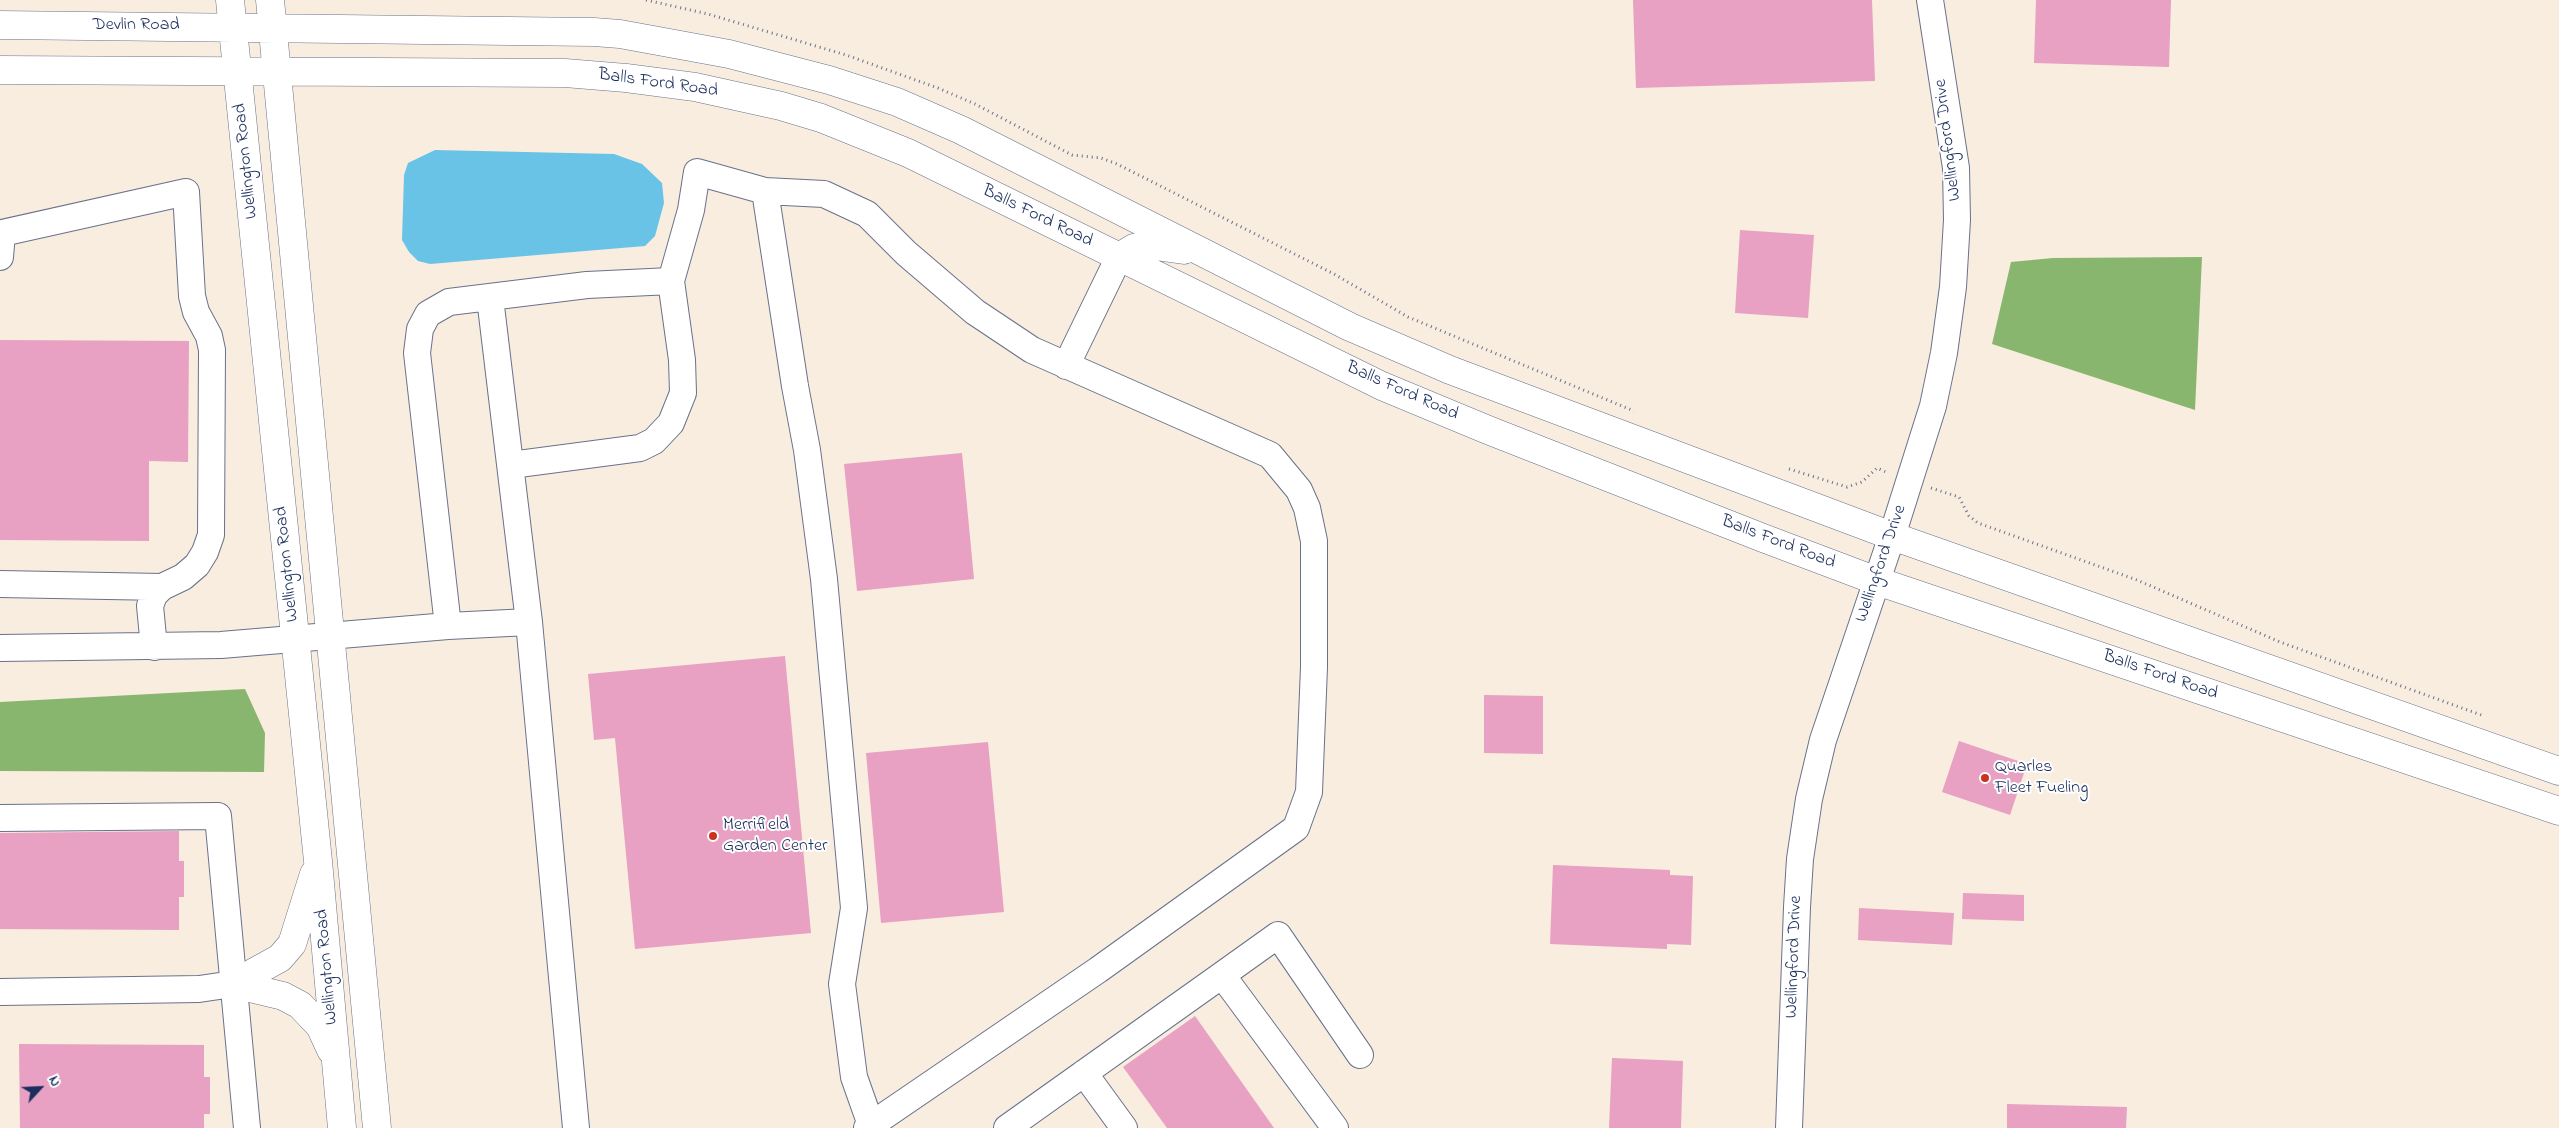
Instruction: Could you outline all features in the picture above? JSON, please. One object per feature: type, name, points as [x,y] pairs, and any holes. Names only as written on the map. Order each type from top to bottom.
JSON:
[{"type":"main road","name":"Wellington Road","points":[[230,0],[318,860],[342,1128]]},
{"type":"main road","name":"Wellington Road","points":[[270,0],[377,1128]]},
{"type":"main road","name":"Devlin Road","points":[[0,25],[272,28]]},
{"type":"main road","points":[[272,28],[594,32],[664,41],[766,62],[839,83],[925,114],[1350,327],[1450,370],[1892,536],[2559,771]]},
{"type":"main road","points":[[0,70],[238,72]]},
{"type":"main road","name":"Balls Ford Road","points":[[238,72],[565,73],[626,78],[745,97],[821,118],[908,153],[1382,386],[1763,538],[1877,580],[2559,811]]},
{"type":"main road","points":[[1119,257],[1134,248],[1148,245],[1205,253]]},
{"type":"main road","points":[[233,984],[280,958],[292,944],[298,931],[318,860]]},
{"type":"main road","points":[[233,984],[283,996],[300,1005],[320,1026],[337,1067]]},
{"type":"street","name":"Wellingford Drive","points":[[1789,1128],[1797,907],[1800,859],[1809,799],[1823,740],[1892,536],[1933,406],[1944,354],[1954,287],[1957,220],[1956,168],[1930,0]]},
{"type":"street","points":[[511,465],[640,448],[654,441],[671,423],[683,393],[682,360],[671,281],[691,210],[697,172],[765,191],[824,194],[867,214],[906,253],[975,312],[1032,350],[1270,456],[1299,490],[1307,508],[1314,541],[1314,667],[1309,792],[1296,828],[1282,840],[1098,970],[869,1126],[854,1077],[842,984],[854,908],[824,579],[807,450],[790,358],[765,191]]},
{"type":"street","points":[[0,257],[2,233],[186,192],[192,296],[196,312],[209,336],[212,350],[211,535],[205,552],[197,565],[183,577],[162,587],[154,595],[150,606],[154,647]]},
{"type":"street","points":[[1066,366],[1119,257]]},
{"type":"street","points":[[448,626],[417,352],[420,329],[428,314],[449,302],[587,285],[671,281]]},
{"type":"street","points":[[490,298],[529,622],[576,1128]]},
{"type":"street","points":[[0,584],[162,587]]},
{"type":"street","points":[[0,648],[221,645],[448,626],[529,622]]},
{"type":"street","points":[[0,818],[218,816],[246,1128]]},
{"type":"street","points":[[1007,1128],[1278,935],[1360,1055]]},
{"type":"street","points":[[1222,975],[1335,1128]]},
{"type":"street","points":[[0,992],[199,988],[233,984]]},
{"type":"street","points":[[1084,1073],[1124,1128]]},
{"type":"path","points":[[1116,164],[1334,274],[1408,317],[1636,412]]},
{"type":"path","points":[[1781,466],[1847,487],[1862,482],[1877,468],[1890,474]]},
{"type":"path","points":[[1946,493],[1960,497],[1970,516],[1978,523],[2137,580],[2280,642],[2493,720]]},
{"type":"green space","points":[[2202,257],[2195,410],[1992,344],[2011,262],[2053,258]]},
{"type":"green space","points":[[245,689],[265,733],[264,772],[0,771],[0,702]]},
{"type":"water","points":[[435,150],[614,154],[642,164],[662,183],[664,203],[655,236],[645,246],[430,264],[418,261],[409,252],[402,240],[404,175],[408,163]]},
{"type":"building","points":[[1633,0],[1872,0],[1875,81],[1636,88]]},
{"type":"building","points":[[2036,0],[2171,0],[2169,67],[2034,63]]},
{"type":"building","points":[[1740,230],[1814,235],[1808,318],[1735,313]]},
{"type":"building","points":[[0,340],[189,341],[188,462],[149,461],[149,541],[0,540]]},
{"type":"building","points":[[962,453],[974,579],[857,591],[844,464]]},
{"type":"building","name":"Merrifield Garden Center","points":[[785,656],[811,933],[635,949],[615,738],[594,740],[588,674]]},
{"type":"building","points":[[1484,695],[1543,696],[1543,754],[1484,753]]},
{"type":"building","name":"Quarles Fleet Fueling","points":[[1959,741],[2027,764],[2010,815],[1942,792]]},
{"type":"building","points":[[988,742],[1004,912],[881,923],[866,753]]},
{"type":"building","points":[[179,831],[179,861],[184,861],[184,897],[179,897],[179,930],[0,929],[0,833]]},
{"type":"building","points":[[1553,865],[1670,870],[1670,875],[1693,876],[1691,945],[1667,944],[1667,949],[1550,944]]},
{"type":"building","points":[[1963,893],[2024,895],[2024,921],[1962,919]]},
{"type":"building","points":[[1859,908],[1954,913],[1952,945],[1858,940]]},
{"type":"building","points":[[1195,1016],[1274,1128],[1167,1128],[1123,1067]]},
{"type":"building","points":[[19,1044],[204,1045],[204,1077],[210,1077],[210,1114],[204,1114],[204,1128],[20,1128]]},
{"type":"building","points":[[1612,1058],[1683,1061],[1681,1128],[1609,1128]]},
{"type":"building","points":[[2007,1104],[2127,1107],[2126,1128],[2007,1128]]},
{"type":"place","name":"Quarles Fleet Fueling","points":[[1985,778]]},
{"type":"place","name":"Merrifield Garden Center","points":[[713,836]]}]
